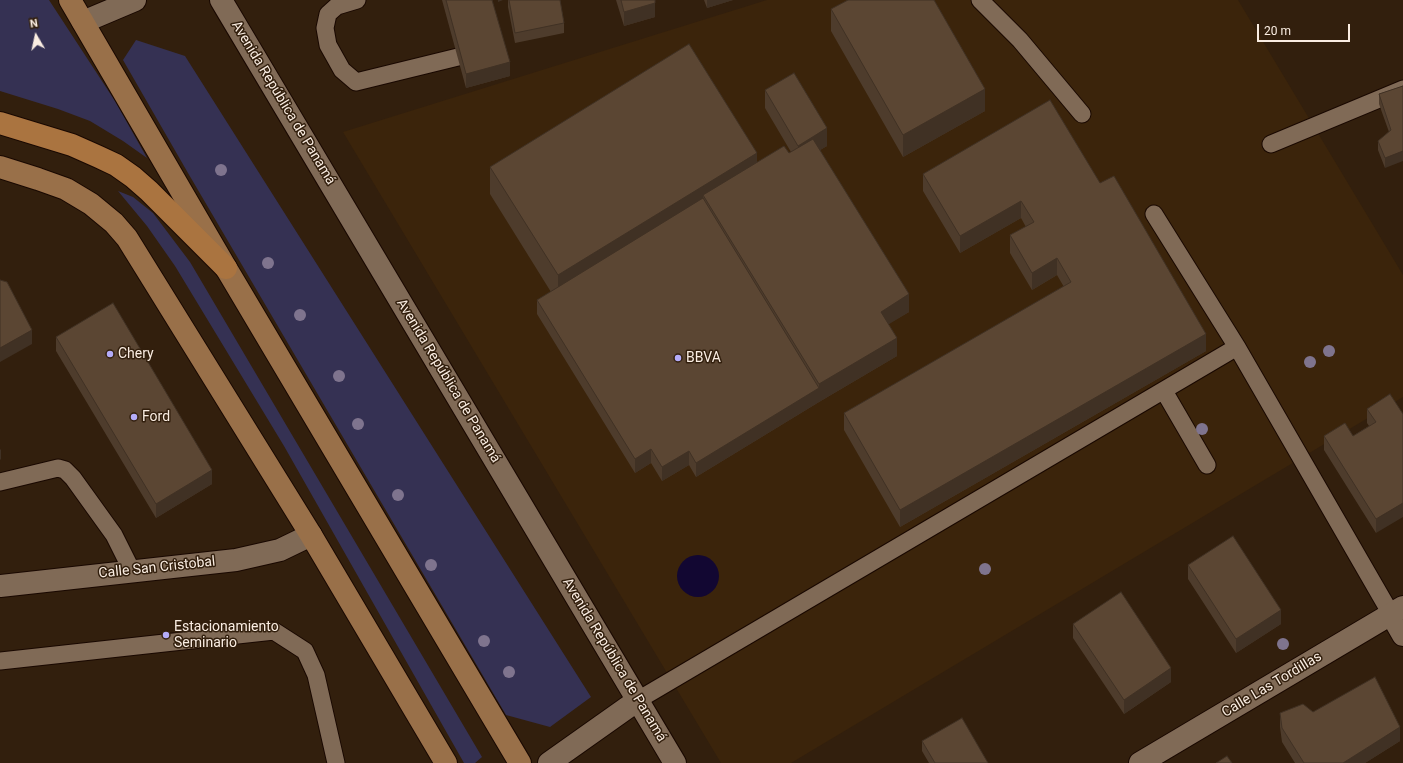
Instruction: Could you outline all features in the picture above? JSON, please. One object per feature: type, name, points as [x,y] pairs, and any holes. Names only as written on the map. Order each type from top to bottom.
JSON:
[{"type":"highway","points":[[0,123],[72,145],[116,166],[133,177],[149,191],[226,268]]},
{"type":"main road","points":[[70,0],[226,268],[520,763]]},
{"type":"main road","points":[[0,167],[66,189],[91,204],[114,223],[127,238],[311,536],[446,763]]},
{"type":"street","points":[[83,22],[135,0]]},
{"type":"street","name":"Avenida República de Panamá","points":[[221,0],[675,763]]},
{"type":"street","name":"Calle San Cristobal","points":[[0,586],[236,560],[280,550],[311,536]]},
{"type":"street","points":[[1397,611],[1403,635]]},
{"type":"street","name":"Calle Las Tordillas","points":[[1140,763],[1397,611]]},
{"type":"street","points":[[549,763],[638,700]]},
{"type":"lane","points":[[357,0],[337,6],[328,14],[325,28],[328,45],[342,70],[356,82],[458,57]]},
{"type":"lane","points":[[984,1],[1020,40],[1082,114]]},
{"type":"lane","points":[[1271,144],[1403,89]]},
{"type":"lane","points":[[1154,214],[1237,347],[1397,611]]},
{"type":"lane","points":[[638,700],[1237,347]]},
{"type":"lane","points":[[1164,391],[1207,465]]},
{"type":"lane","points":[[0,482],[58,468],[65,470],[73,478],[114,535],[132,571]]},
{"type":"lane","points":[[0,661],[274,631],[305,651],[316,675],[336,763]]},
{"type":"shaded area","points":[[0,0],[49,0],[115,101],[147,158],[90,121],[58,109],[0,91]]},
{"type":"shaded area","points":[[767,0],[1238,0],[1403,275],[1403,397],[791,763],[721,763],[343,132]]},
{"type":"shaded area","points":[[136,40],[185,56],[591,697],[550,727],[506,715],[123,60]]},
{"type":"shaded area","points":[[118,191],[133,197],[153,213],[190,262],[482,757],[475,763],[464,763],[284,446],[175,266],[147,226]]},
{"type":"shaded area","points":[[694,555],[702,555],[710,558],[716,564],[719,576],[716,588],[710,594],[702,597],[694,597],[686,594],[680,588],[677,580],[677,572],[680,564],[686,558]]},
{"type":"building","points":[[446,0],[492,0],[510,62],[466,74]]},
{"type":"building","points":[[509,0],[560,0],[564,23],[515,33]]},
{"type":"building","points":[[621,0],[655,0],[655,3],[624,12]]},
{"type":"building","points":[[848,0],[934,0],[985,89],[903,135],[831,9]]},
{"type":"building","points":[[689,44],[757,153],[558,275],[490,167]]},
{"type":"building","points":[[794,73],[827,128],[798,146],[765,90]]},
{"type":"building","points":[[1403,86],[1403,151],[1385,158],[1378,141],[1391,130],[1379,94]]},
{"type":"building","points":[[1050,100],[1100,183],[1114,176],[1206,334],[900,510],[844,413],[1071,282],[1057,258],[1032,273],[1010,235],[1034,222],[1021,201],[960,236],[923,174]]},
{"type":"building","points":[[813,139],[909,294],[881,312],[897,338],[819,384],[703,195],[784,146],[789,153]]},
{"type":"building","name":"BBVA","points":[[703,198],[819,388],[696,463],[689,451],[662,467],[651,449],[635,459],[537,300]]},
{"type":"building","points":[[0,280],[7,282],[32,330],[0,348]]},
{"type":"building","name":"Ford","points":[[113,303],[212,470],[156,504],[56,337]]},
{"type":"building","points":[[1390,394],[1403,414],[1403,503],[1376,519],[1324,436],[1345,423],[1353,436],[1376,422],[1367,409]]},
{"type":"building","points":[[1233,536],[1281,610],[1236,639],[1188,565]]},
{"type":"building","points":[[1121,592],[1171,668],[1124,700],[1073,624]]},
{"type":"building","points":[[1375,677],[1400,727],[1343,763],[1304,763],[1282,728],[1280,713],[1303,704],[1313,712]]},
{"type":"building","points":[[962,718],[988,763],[935,763],[922,741]]},
{"type":"building","points":[[1227,756],[1232,763],[1216,763]]},
{"type":"place","name":"Chery","points":[[110,354]]},
{"type":"place","name":"BBVA","points":[[678,358]]},
{"type":"place","name":"Ford","points":[[134,417]]},
{"type":"place","name":"Estacionamiento Seminario","points":[[166,635]]}]
